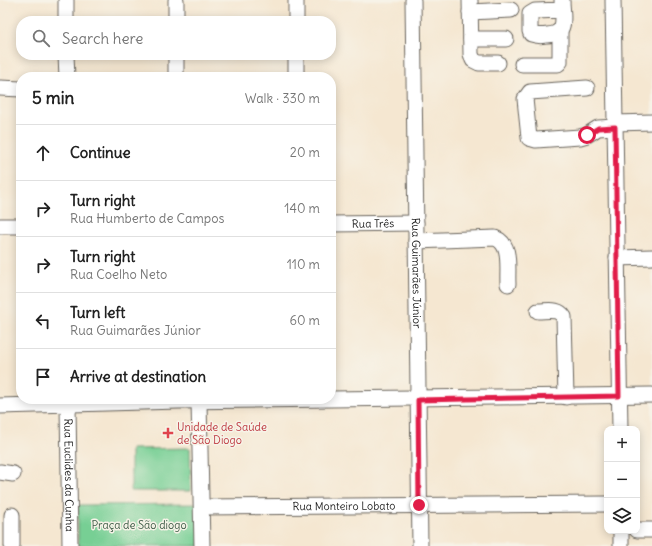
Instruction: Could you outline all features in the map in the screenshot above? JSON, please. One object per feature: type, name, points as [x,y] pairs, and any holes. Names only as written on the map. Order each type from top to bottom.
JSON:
[{"type":"street","points":[[66,0],[66,16]]},
{"type":"street","points":[[176,0],[176,16]]},
{"type":"street","points":[[296,0],[296,16]]},
{"type":"street","name":"Rua Guimarães Júnior","points":[[413,0],[420,546]]},
{"type":"street","points":[[613,0],[620,426]]},
{"type":"street","points":[[522,64],[558,64],[560,62],[562,5],[535,11],[530,14],[529,19],[531,34],[543,36],[556,35],[560,32]]},
{"type":"street","points":[[498,63],[479,63],[473,60],[471,54],[470,6],[511,10]]},
{"type":"street","points":[[471,39],[506,39]]},
{"type":"street","points":[[66,60],[67,72]]},
{"type":"street","points":[[176,60],[176,72]]},
{"type":"street","points":[[296,60],[296,72]]},
{"type":"street","points":[[0,88],[16,89]]},
{"type":"street","points":[[587,88],[530,92],[525,99],[528,138],[536,140],[580,137],[587,135],[598,128],[652,122]]},
{"type":"street","name":"Rua Três","points":[[336,224],[416,223]]},
{"type":"street","points":[[0,226],[16,226]]},
{"type":"street","points":[[416,241],[495,238],[502,240],[506,248],[508,284]]},
{"type":"street","points":[[617,258],[652,257]]},
{"type":"street","points":[[538,311],[554,310],[562,313],[564,317],[566,397]]},
{"type":"street","points":[[336,400],[652,396]]},
{"type":"street","points":[[0,406],[68,404]]},
{"type":"street","name":"Rua Euclides da Cunha","points":[[68,404],[70,546]]},
{"type":"street","points":[[199,404],[202,546]]},
{"type":"street","name":"Rua Monteiro Lobato","points":[[202,506],[604,504]]},
{"type":"street","points":[[12,515],[12,546]]},
{"type":"street","points":[[640,530],[652,530]]},
{"type":"street","points":[[621,534],[621,546]]},
{"type":"green space","points":[[190,448],[191,491],[131,491],[131,449]]},
{"type":"green space","name":"Praça de São diogo","points":[[199,504],[200,546],[78,546],[78,505]]},
{"type":"place","name":"Unidade de Saúde de São Diogo","points":[[168,433]]},
{"type":"route","points":[[419,505],[418,400],[619,396],[615,127],[598,128],[587,135]]}]
